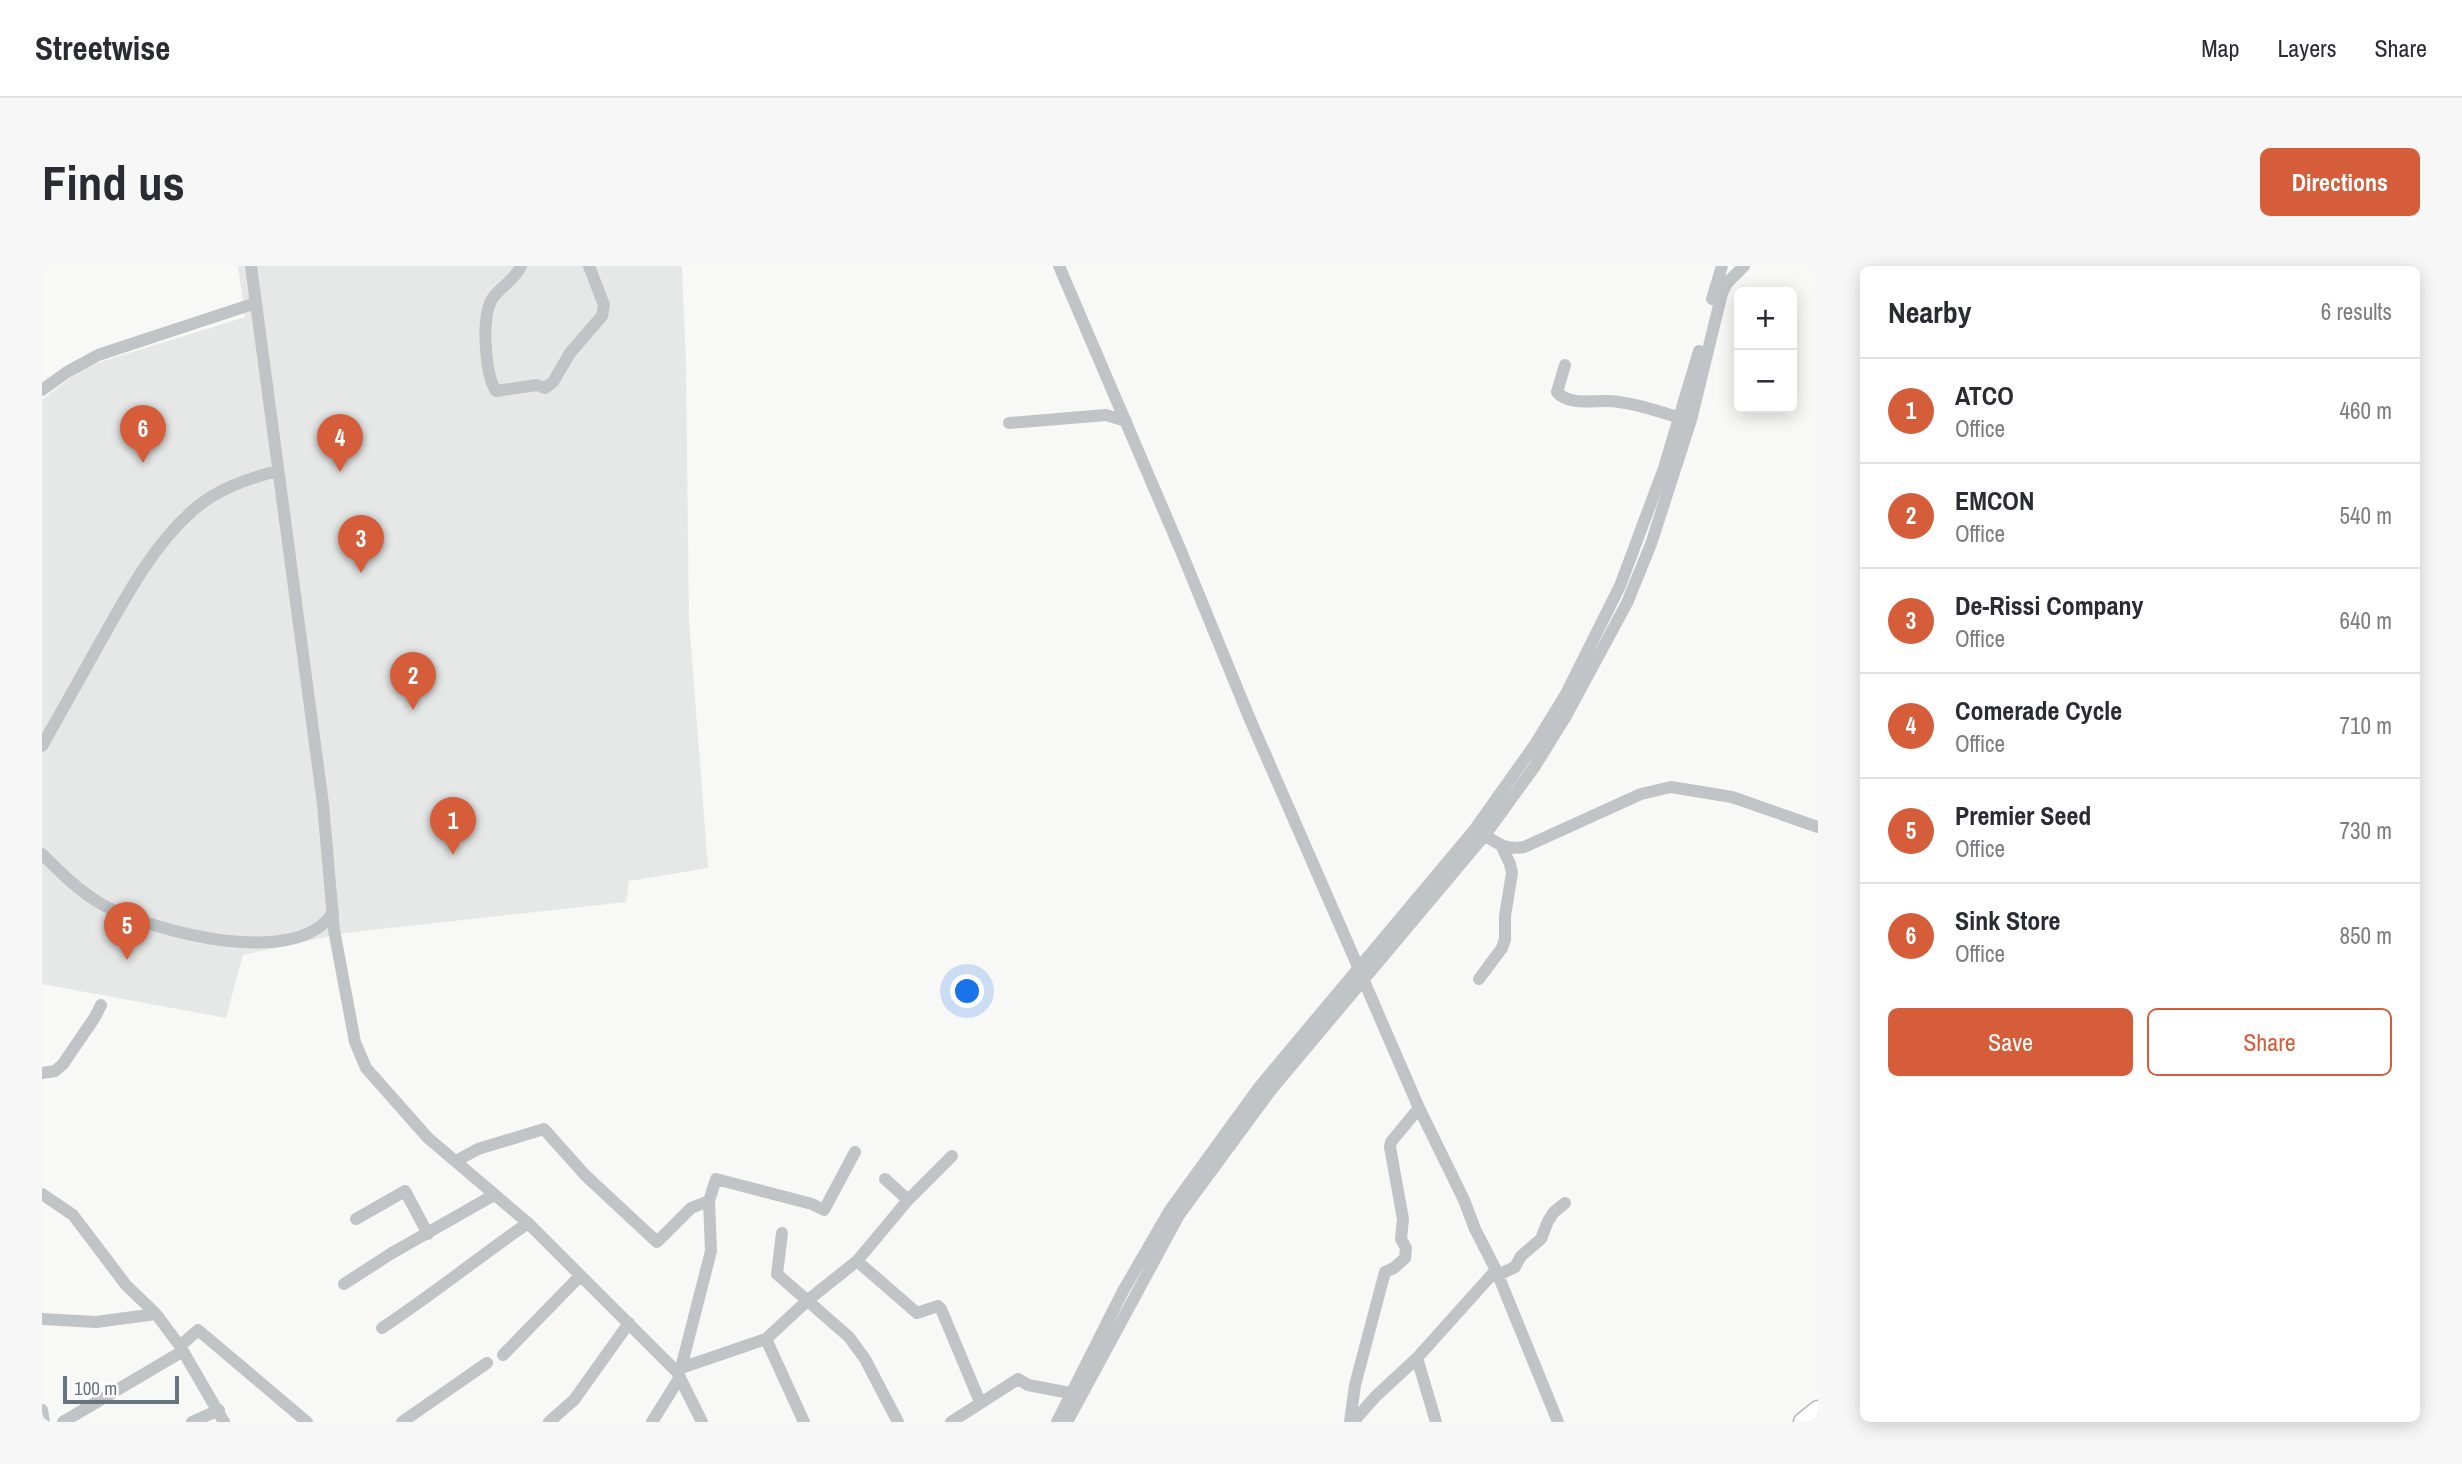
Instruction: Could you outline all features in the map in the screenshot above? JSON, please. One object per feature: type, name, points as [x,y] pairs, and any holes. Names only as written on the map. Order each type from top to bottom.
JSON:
[{"type":"highway","points":[[1803,1422],[1818,1410]]},
{"type":"street","points":[[251,266],[323,804],[334,930],[355,1042],[366,1068],[428,1138],[528,1223],[679,1372],[702,1422]]},
{"type":"street","points":[[521,266],[518,274],[493,298],[486,315],[485,332],[492,385],[496,391],[537,385],[545,388],[553,382],[570,353],[602,316],[604,305],[589,266]]},
{"type":"street","points":[[1059,266],[1249,718],[1419,1108],[1497,1273],[1558,1422]]},
{"type":"street","points":[[1453,864],[1485,835],[1535,766],[1566,716],[1627,603],[1670,491],[1721,266]]},
{"type":"street","points":[[1067,1422],[1179,1215],[1271,1090],[1453,864],[1536,743],[1599,631],[1686,419],[1722,293],[1727,283],[1744,266]]},
{"type":"street","points":[[42,390],[98,355],[256,303]]},
{"type":"street","points":[[1565,365],[1557,392],[1562,397],[1589,402],[1616,402],[1686,419]]},
{"type":"street","points":[[1106,415],[1115,397]]},
{"type":"street","points":[[1009,423],[1106,415],[1126,421]]},
{"type":"street","points":[[42,746],[130,590],[172,531],[192,510],[217,493],[245,480],[277,471]]},
{"type":"street","points":[[1485,835],[1502,847],[1513,849],[1641,794],[1671,788],[1732,797],[1818,827]]},
{"type":"street","points":[[1479,979],[1502,948],[1505,939],[1505,916],[1512,873],[1502,847]]},
{"type":"street","points":[[42,854],[83,892],[103,905],[151,925],[207,940],[236,942],[296,938],[327,922],[333,912]]},
{"type":"street","points":[[1057,1422],[1123,1291],[1170,1210],[1260,1086],[1361,975]]},
{"type":"street","points":[[42,1073],[55,1071],[63,1064],[89,1028],[101,1005]]},
{"type":"street","points":[[1351,1422],[1355,1385],[1385,1272],[1394,1269],[1405,1258],[1406,1248],[1401,1239],[1403,1219],[1391,1142],[1419,1108]]},
{"type":"street","points":[[456,1161],[478,1149],[544,1129],[585,1175],[657,1242],[691,1208],[709,1201]]},
{"type":"street","points":[[652,1422],[679,1372],[711,1251],[709,1201],[716,1179],[812,1204],[824,1210],[855,1152]]},
{"type":"street","points":[[679,1372],[766,1339],[807,1300],[857,1261],[908,1200],[952,1156]]},
{"type":"street","points":[[885,1179],[908,1200]]},
{"type":"street","points":[[356,1219],[405,1191],[428,1234]]},
{"type":"street","points":[[42,1194],[73,1216],[126,1284],[156,1314],[182,1348],[222,1416],[192,1422]]},
{"type":"street","points":[[344,1283],[494,1195]]},
{"type":"street","points":[[1351,1422],[1417,1358],[1497,1273],[1515,1267],[1521,1256],[1541,1239],[1548,1221],[1565,1203]]},
{"type":"street","points":[[382,1328],[435,1293],[463,1268],[528,1223]]},
{"type":"street","points":[[782,1233],[777,1274],[849,1337],[865,1359],[898,1422]]},
{"type":"street","points":[[857,1261],[917,1313],[938,1306],[941,1309],[980,1402]]},
{"type":"street","points":[[503,1355],[580,1276]]},
{"type":"street","points":[[42,1320],[96,1322],[156,1314]]},
{"type":"street","points":[[549,1422],[574,1400],[629,1324]]},
{"type":"street","points":[[63,1422],[182,1348],[198,1330],[307,1422]]},
{"type":"street","points":[[766,1339],[804,1422]]},
{"type":"street","points":[[1417,1358],[1436,1422]]},
{"type":"street","points":[[402,1422],[487,1363]]},
{"type":"street","points":[[951,1422],[1018,1379],[1028,1385],[1070,1393]]},
{"type":"street","points":[[1355,1385],[1376,1396]]},
{"type":"street","points":[[42,1410],[44,1422]]},
{"type":"shaded area","points":[[238,266],[682,266],[689,620],[708,868],[629,881],[626,902],[344,933],[243,955],[226,1018],[42,984],[42,400],[84,367],[245,317]]},
{"type":"place","name":"Sink Store","points":[[143,463]]},
{"type":"place","name":"Comerade Cycle","points":[[340,472]]},
{"type":"place","name":"De-Rissi Company","points":[[361,573]]},
{"type":"place","name":"EMCON","points":[[413,710]]},
{"type":"place","name":"ATCO","points":[[453,855]]},
{"type":"place","name":"Premier Seed","points":[[127,960]]}]
